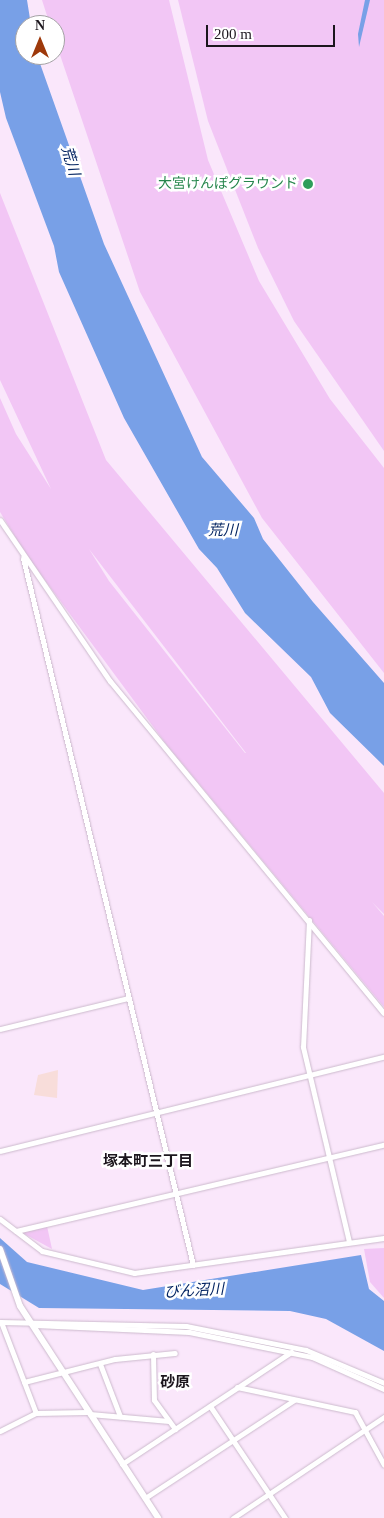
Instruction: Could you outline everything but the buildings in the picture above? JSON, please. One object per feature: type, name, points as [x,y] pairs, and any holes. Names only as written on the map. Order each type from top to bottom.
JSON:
[{"type":"street","points":[[0,520],[23,558],[110,681],[384,1013]]},
{"type":"street","points":[[23,558],[193,1265]]},
{"type":"street","points":[[309,920],[304,1047],[348,1242]]},
{"type":"street","points":[[0,1029],[128,998]]},
{"type":"street","points":[[0,1151],[384,1057]]},
{"type":"street","points":[[16,1231],[328,1156],[384,1145]]},
{"type":"street","points":[[0,1219],[42,1251],[104,1268],[137,1273],[384,1238]]},
{"type":"street","points":[[0,1249],[20,1306],[158,1518]]},
{"type":"street","points":[[36,1413],[1,1322],[181,1330],[320,1360],[384,1389]]},
{"type":"street","points":[[31,1323],[186,1326],[306,1350],[384,1383]]},
{"type":"street","points":[[122,1464],[290,1352]]},
{"type":"street","points":[[24,1382],[152,1354],[175,1353]]},
{"type":"street","points":[[152,1354],[154,1400],[174,1429]]},
{"type":"street","points":[[100,1364],[120,1416]]},
{"type":"street","points":[[237,1387],[355,1412],[362,1432],[384,1465]]},
{"type":"street","points":[[145,1498],[294,1400]]},
{"type":"street","points":[[210,1406],[286,1518]]},
{"type":"street","points":[[0,1431],[36,1413],[88,1413],[169,1421]]},
{"type":"street","points":[[233,1518],[384,1417]]},
{"type":"shaded area","points":[[42,0],[169,0],[208,160],[259,281],[330,399],[384,468],[384,673],[262,518],[140,292],[63,65],[65,65],[65,15],[47,15]]},
{"type":"shaded area","name":"大宮けんぽグラウンド","points":[[178,0],[384,0],[384,451],[294,321],[258,248],[208,121]]},
{"type":"shaded area","points":[[0,193],[106,460],[384,793],[384,914],[372,902],[384,916],[384,1007],[166,744],[27,556],[0,512],[0,398],[16,434],[51,489],[0,380]],"holes":[[[89,549],[246,753],[109,581]]]},
{"type":"shaded area","points":[[58,1070],[57,1098],[34,1095],[38,1075]]},
{"type":"shaded area","points":[[47,1226],[52,1249],[21,1232]]},
{"type":"shaded area","points":[[384,1248],[384,1298],[370,1282],[364,1249]]},
{"type":"water","name":"荒川","points":[[0,0],[27,0],[29,15],[15,15],[15,65],[41,65],[104,244],[202,457],[254,518],[263,539],[313,602],[384,683],[384,766],[330,713],[311,677],[245,613],[217,568],[199,549],[124,418],[59,272],[54,246],[6,118],[0,92]]},
{"type":"water","points":[[365,0],[370,0],[359,47],[358,34]]},
{"type":"water","name":"びん沼川","points":[[0,1238],[27,1262],[143,1290],[361,1255],[369,1289],[384,1301],[384,1351],[326,1319],[290,1311],[39,1308],[0,1284]]},
{"type":"place","name":"大宮けんぽグラウンド","points":[[308,184]]},
{"type":"district","name":"塚本町三丁目","points":[[148,1162]]},
{"type":"district","name":"砂原","points":[[175,1383]]}]
